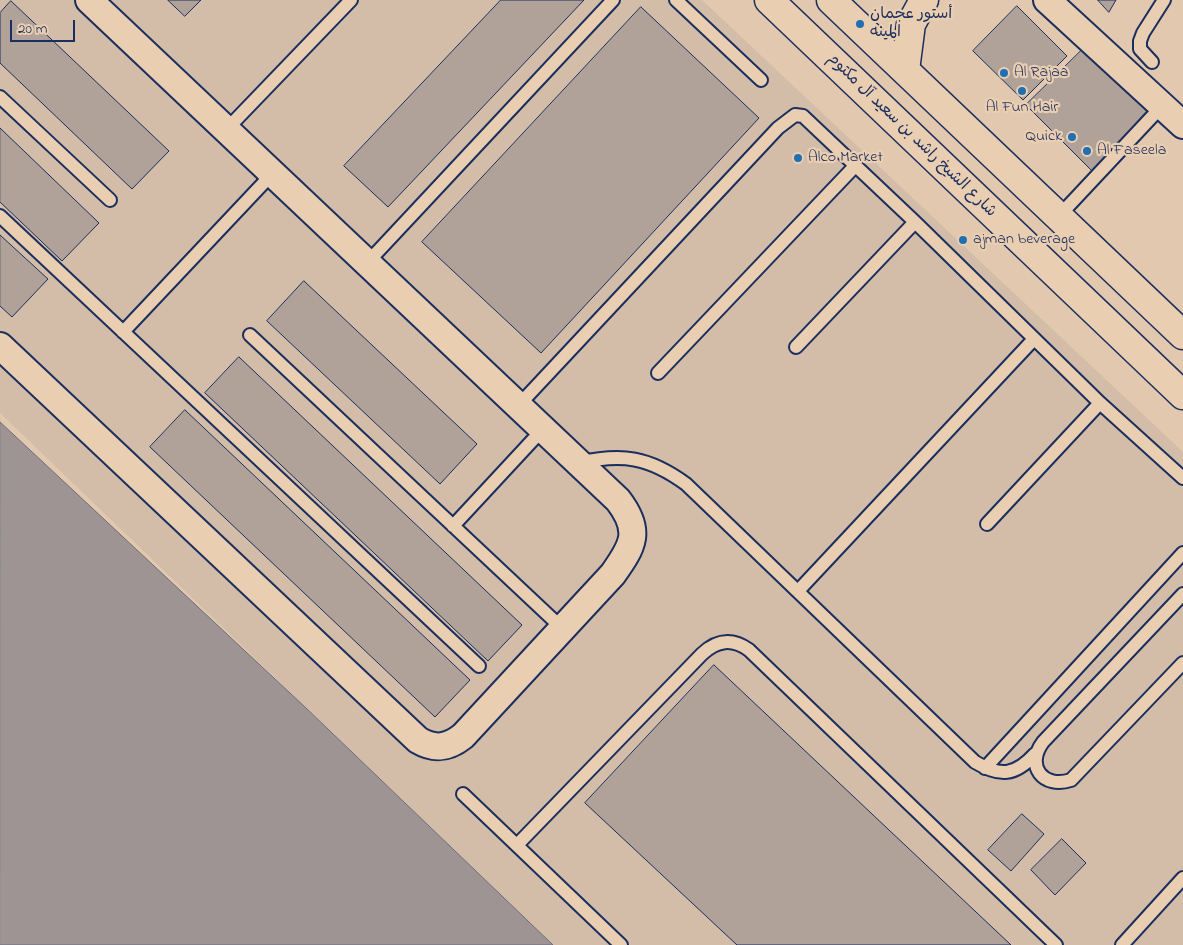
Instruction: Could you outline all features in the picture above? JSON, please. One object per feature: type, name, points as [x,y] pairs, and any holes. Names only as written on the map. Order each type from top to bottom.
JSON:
[{"type":"main road","name":"شارع الشيخ راشد بن سعيد آل مكتوم","points":[[769,0],[1183,395]]},
{"type":"main road","points":[[831,0],[1183,335]]},
{"type":"main road","points":[[905,70],[911,24],[924,0]]},
{"type":"street","points":[[0,346],[410,733],[428,746],[441,747],[453,744],[463,736],[613,574],[632,546],[633,529],[628,513],[618,500],[89,0]]},
{"type":"street","points":[[1047,0],[1183,125]]},
{"type":"lane","points":[[226,130],[351,0]]},
{"type":"lane","points":[[367,263],[613,0]]},
{"type":"lane","points":[[676,0],[761,80]]},
{"type":"lane","points":[[1152,62],[1140,50],[1140,41],[1164,0]]},
{"type":"lane","points":[[0,97],[110,200]]},
{"type":"lane","points":[[1059,216],[1162,106]]},
{"type":"lane","points":[[518,406],[778,128],[795,115],[803,116],[856,164],[1100,403],[1183,478]]},
{"type":"lane","points":[[658,373],[856,164]]},
{"type":"lane","points":[[124,332],[272,174]]},
{"type":"lane","points":[[0,216],[480,666]]},
{"type":"lane","points":[[796,346],[916,222]]},
{"type":"lane","points":[[250,335],[563,629]]},
{"type":"lane","points":[[798,591],[1034,339]]},
{"type":"lane","points":[[987,524],[1100,403]]},
{"type":"lane","points":[[453,526],[543,429]]},
{"type":"lane","points":[[579,463],[623,457],[646,461],[667,470],[686,484],[975,762],[995,772],[1017,770],[1035,754],[1043,742],[1183,594]]},
{"type":"lane","points":[[985,768],[1183,553]]},
{"type":"lane","points":[[518,845],[702,654],[719,642],[730,641],[740,644],[749,650],[1056,945]]},
{"type":"lane","points":[[1035,754],[1035,763],[1045,779],[1062,783],[1071,780],[1183,663]]},
{"type":"lane","points":[[463,794],[621,945]]},
{"type":"lane","points":[[1122,945],[1183,878]]},
{"type":"shaded area","points":[[0,0],[702,0],[1183,452],[1183,945],[553,945],[0,413]]},
{"type":"shaded area","points":[[0,422],[305,707],[553,945],[0,945]]},
{"type":"building","points":[[168,0],[201,0],[185,16]]},
{"type":"building","points":[[501,0],[584,0],[388,207],[344,166]]},
{"type":"building","points":[[1098,0],[1116,0],[1109,12]]},
{"type":"building","points":[[11,1],[169,151],[132,189],[0,63],[0,13]]},
{"type":"building","points":[[1017,6],[1067,56],[1023,100],[973,51]]},
{"type":"building","points":[[641,7],[759,118],[541,353],[422,242]]},
{"type":"building","points":[[1084,48],[1152,115],[1094,173],[1026,105]]},
{"type":"building","points":[[0,128],[99,223],[62,261],[0,202]]},
{"type":"building","points":[[0,235],[48,279],[12,317],[0,306]]},
{"type":"building","points":[[304,281],[477,444],[440,484],[267,321]]},
{"type":"building","points":[[239,357],[522,625],[488,661],[205,393]]},
{"type":"building","points":[[185,410],[470,680],[435,717],[150,447]]},
{"type":"building","points":[[714,665],[1011,945],[737,945],[585,803]]},
{"type":"building","points":[[1022,814],[1044,834],[1011,871],[988,850]]},
{"type":"building","points":[[1062,839],[1086,863],[1055,895],[1031,870]]},
{"type":"place","name":"أستور عجمان المينه","points":[[860,24]]},
{"type":"place","name":"Al Rajaa","points":[[1004,73]]},
{"type":"place","name":"Al Fun Hair","points":[[1022,91]]},
{"type":"place","name":"Quick","points":[[1072,137]]},
{"type":"place","name":"Al Faseela","points":[[1087,151]]},
{"type":"place","name":"Alco Market","points":[[798,158]]},
{"type":"place","name":"ajman beverage","points":[[963,240]]}]
